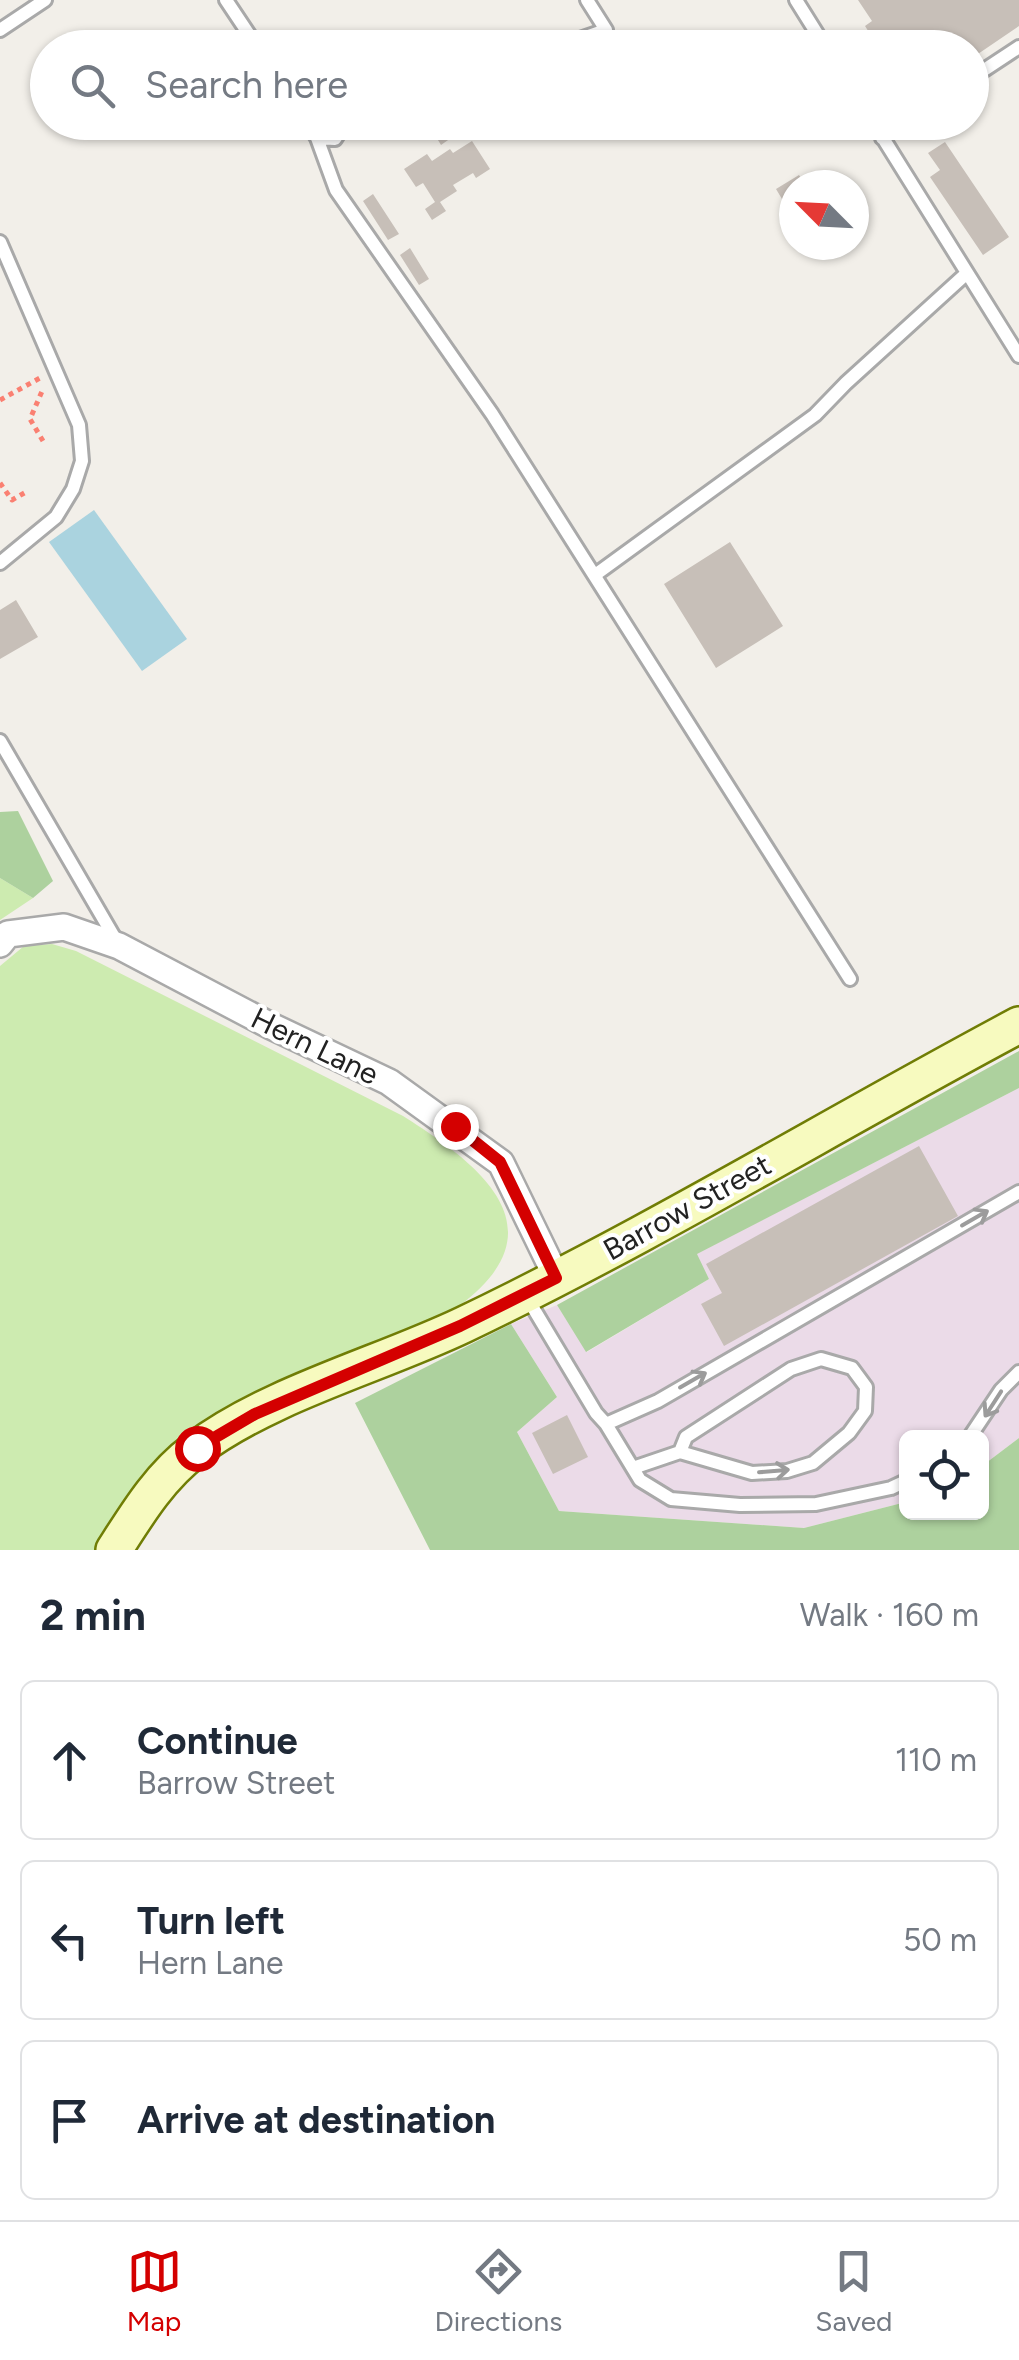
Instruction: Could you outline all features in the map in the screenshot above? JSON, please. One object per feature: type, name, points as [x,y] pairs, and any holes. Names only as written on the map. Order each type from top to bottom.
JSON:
[{"type":"main road","name":"Barrow Street","points":[[114,1550],[169,1472],[197,1448],[255,1414],[460,1326],[541,1286],[1019,1026]]},
{"type":"street","name":"Hern Lane","points":[[0,944],[8,934],[64,926],[119,946],[388,1082],[455,1126],[500,1162],[541,1286]]},
{"type":"lane","points":[[0,30],[45,0]]},
{"type":"lane","points":[[226,0],[246,30]]},
{"type":"lane","points":[[587,0],[606,30]]},
{"type":"lane","points":[[796,0],[815,30]]},
{"type":"lane","points":[[989,67],[1019,47]]},
{"type":"lane","points":[[318,140],[336,190],[492,414],[850,979]]},
{"type":"lane","points":[[883,140],[1019,356]]},
{"type":"lane","points":[[0,242],[79,425],[82,460],[73,488],[56,517],[0,562]]},
{"type":"lane","points":[[594,575],[815,415],[968,273]]},
{"type":"lane","points":[[0,741],[119,946]]},
{"type":"lane","points":[[606,1424],[658,1401],[1019,1192]]},
{"type":"lane","points":[[541,1286],[596,1413],[640,1480],[672,1499],[740,1505],[816,1504],[899,1484]]},
{"type":"lane","points":[[632,1468],[680,1452],[752,1473],[812,1463],[849,1434],[865,1411],[866,1387],[852,1368],[821,1358],[791,1368],[686,1437],[680,1452]]},
{"type":"lane","points":[[974,1430],[1019,1372]]},
{"type":"path","points":[[0,400],[42,377],[45,384],[30,419],[42,441]]},
{"type":"path","points":[[0,483],[12,500],[26,492]]},
{"type":"shaded area","points":[[1019,1088],[1019,1438],[989,1461],[989,1430],[899,1430],[899,1504],[804,1528],[559,1511],[517,1432],[557,1397],[511,1324],[557,1305],[587,1352],[709,1279],[696,1254]]},
{"type":"green space","points":[[18,811],[53,881],[33,898],[0,878],[0,812]]},
{"type":"green space","points":[[0,878],[33,898],[0,920]]},
{"type":"green space","points":[[52,944],[76,951],[403,1116],[432,1135],[482,1177],[499,1200],[507,1224],[505,1250],[490,1277],[459,1306],[220,1416],[101,1550],[0,1550],[0,966],[24,946]]},
{"type":"green space","points":[[1019,1051],[1019,1088],[697,1254],[709,1279],[586,1352],[557,1305]]},
{"type":"green space","points":[[511,1324],[557,1397],[517,1432],[559,1511],[804,1528],[899,1504],[899,1520],[989,1520],[989,1461],[1019,1438],[1019,1550],[430,1550],[355,1403]]},
{"type":"water","points":[[94,510],[187,639],[142,671],[49,542]]},
{"type":"building","points":[[858,0],[1019,0],[1019,26],[989,46],[989,30],[868,30],[865,26],[872,21]]},
{"type":"building","points":[[472,141],[490,169],[476,178],[473,173],[453,185],[457,191],[440,202],[446,211],[432,220],[425,209],[435,202],[423,183],[416,187],[404,169],[427,154],[432,161]]},
{"type":"building","points":[[945,142],[1009,237],[983,255],[930,177],[940,170],[928,153]]},
{"type":"building","points":[[373,194],[399,234],[388,240],[363,201]]},
{"type":"building","points":[[410,248],[429,279],[419,285],[400,255]]},
{"type":"building","points":[[730,542],[783,626],[716,668],[664,584]]},
{"type":"building","points":[[16,600],[38,637],[0,659],[0,610]]},
{"type":"building","points":[[919,1146],[958,1216],[724,1346],[701,1304],[722,1293],[706,1264]]},
{"type":"building","points":[[567,1415],[588,1457],[553,1474],[532,1433]]},
{"type":"route","points":[[197,1448],[255,1414],[460,1326],[556,1278],[500,1162],[455,1126]]}]
